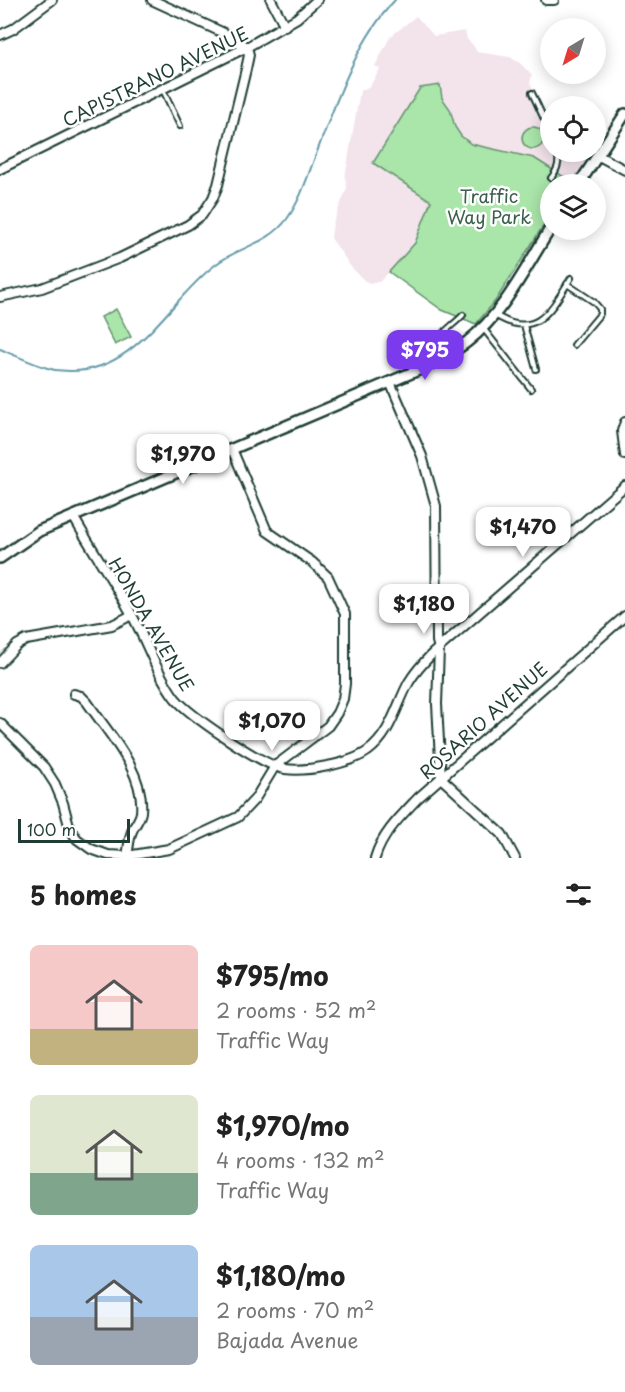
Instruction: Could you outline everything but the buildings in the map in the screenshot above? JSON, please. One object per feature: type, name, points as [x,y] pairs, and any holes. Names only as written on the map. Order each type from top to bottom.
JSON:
[{"type":"street","points":[[0,35],[13,29],[51,0]]},
{"type":"street","points":[[0,297],[42,288],[120,258],[188,225],[202,214],[213,198],[222,173],[246,69],[249,55],[247,47],[228,35],[152,0]]},
{"type":"street","points":[[271,0],[285,26]]},
{"type":"street","name":"CAPISTRANO AVENUE","points":[[0,169],[247,47],[285,26],[317,0]]},
{"type":"street","points":[[546,0],[554,0]]},
{"type":"street","points":[[606,139],[625,114]]},
{"type":"street","points":[[606,160],[625,170]]},
{"type":"street","points":[[0,558],[21,541],[39,531],[440,359],[467,342],[483,328],[495,314],[543,240]]},
{"type":"street","points":[[390,382],[423,456],[435,497],[438,523],[437,704],[441,778],[502,834],[514,858]]},
{"type":"street","points":[[625,422],[622,432],[625,456]]},
{"type":"street","points":[[0,723],[44,767],[55,784],[70,829],[77,839],[91,849],[108,855],[127,856],[169,849],[238,818],[255,800],[275,766],[328,726],[343,699],[345,614],[328,577],[312,562],[267,531],[232,449]]},
{"type":"street","name":"HONDA AVENUE","points":[[74,516],[132,615],[170,689],[183,707],[231,741],[275,766],[284,769],[299,769],[339,764],[354,760],[369,751],[386,734],[413,676],[432,654],[625,486]]},
{"type":"street","points":[[0,663],[17,645],[26,640],[112,625],[132,615]]},
{"type":"street","name":"ROSARIO AVENUE","points":[[375,858],[378,848],[394,824],[418,798],[625,616]]},
{"type":"street","points":[[75,694],[87,702],[128,762],[139,788],[141,812],[132,830],[127,856]]},
{"type":"lane","points":[[162,89],[180,126]]},
{"type":"lane","points":[[532,93],[540,110]]},
{"type":"lane","points":[[495,314],[507,322],[524,325],[544,317],[571,278]]},
{"type":"lane","points":[[567,284],[594,302],[600,309],[600,314],[574,345]]},
{"type":"lane","points":[[440,359],[436,342],[440,334],[454,325],[463,315]]},
{"type":"lane","points":[[524,325],[536,369]]},
{"type":"lane","points":[[483,328],[531,389]]},
{"type":"shaded area","points":[[416,16],[434,36],[465,31],[467,39],[477,52],[510,57],[521,64],[532,75],[530,83],[540,101],[540,162],[586,162],[577,174],[540,174],[540,231],[496,300],[476,324],[442,310],[389,272],[379,282],[365,281],[351,267],[331,238],[333,223],[347,188],[345,177],[360,91],[370,86],[380,69],[375,66],[390,37]]},
{"type":"green space","name":"Traffic Way Park","points":[[440,85],[442,98],[450,109],[455,127],[471,144],[534,158],[559,174],[540,174],[540,231],[496,300],[476,324],[442,310],[389,272],[415,243],[431,201],[373,163],[420,88]]},
{"type":"green space","points":[[525,130],[540,130],[540,146],[533,149],[525,146],[522,138]]},
{"type":"green space","points":[[116,309],[131,337],[115,345],[101,317]]},
{"type":"waterway","points":[[0,349],[53,370],[93,368],[113,360],[132,348],[150,332],[215,265],[262,240],[279,228],[292,212],[299,197],[339,95],[358,54],[381,17],[395,0]]}]
